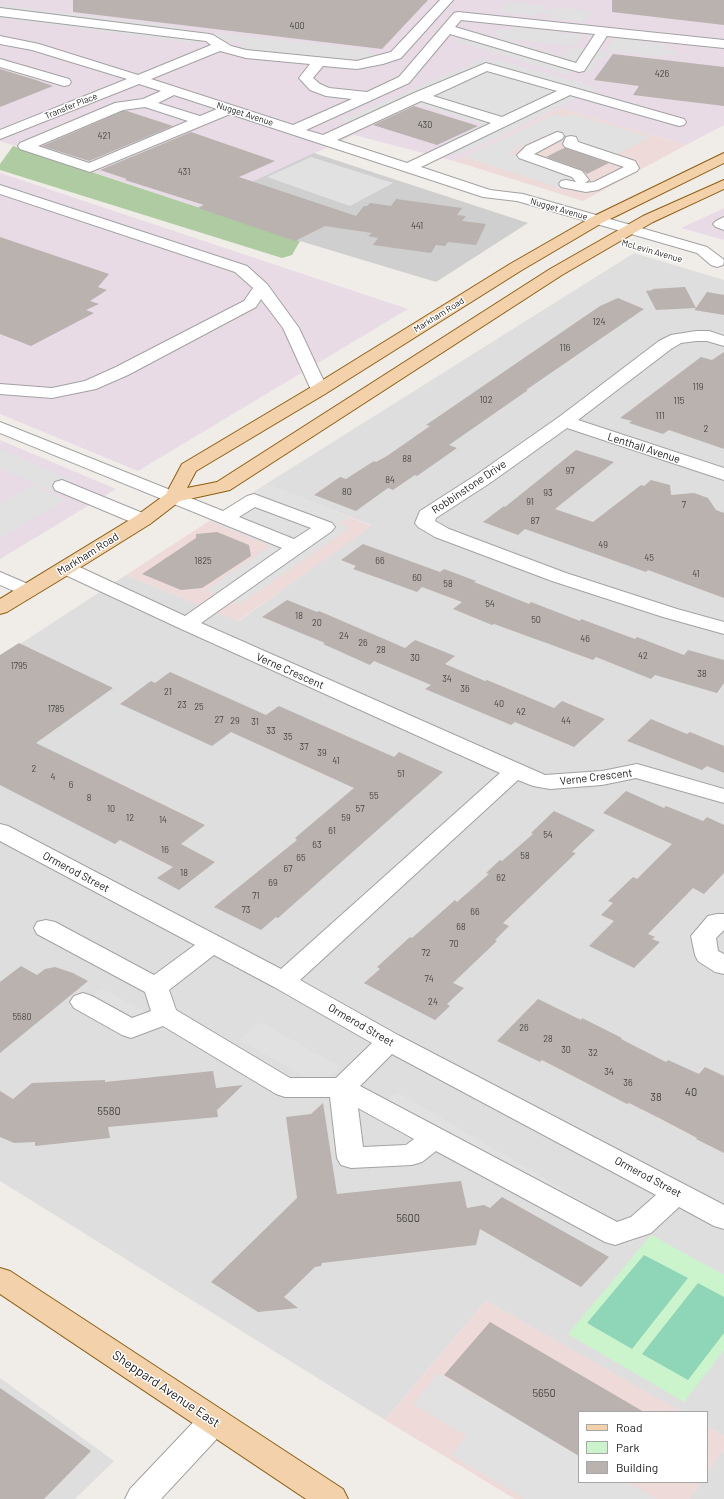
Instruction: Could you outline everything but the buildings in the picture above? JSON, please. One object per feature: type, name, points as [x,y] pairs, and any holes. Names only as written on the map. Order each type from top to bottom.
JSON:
[{"type":"main road","name":"Markham Road","points":[[174,497],[188,468],[319,390],[509,271],[597,220],[724,157]]},
{"type":"main road","name":"Markham Road","points":[[0,608],[143,520],[174,497],[223,486],[556,272],[629,230],[724,184]]},
{"type":"main road","name":"Sheppard Avenue East","points":[[0,1279],[332,1499]]},
{"type":"street","points":[[0,12],[209,38],[226,49],[246,54],[357,65],[378,62],[396,55],[447,0]]},
{"type":"street","points":[[477,18],[485,9],[499,8]]},
{"type":"street","points":[[529,23],[538,11]]},
{"type":"street","points":[[294,130],[370,97],[404,80],[458,16],[724,44]]},
{"type":"street","points":[[646,35],[653,25],[692,29]]},
{"type":"street","points":[[446,29],[579,68],[604,31]]},
{"type":"street","points":[[516,32],[672,51]]},
{"type":"street","name":"Nugget Avenue","points":[[0,40],[50,51],[174,90],[488,194],[518,197],[629,230]]},
{"type":"street","points":[[0,53],[20,44]]},
{"type":"street","name":"Transfer Place","points":[[2,134],[221,46]]},
{"type":"street","points":[[13,66],[50,51]]},
{"type":"street","points":[[320,62],[306,78],[315,87],[326,92],[370,97]]},
{"type":"street","points":[[0,63],[64,82]]},
{"type":"street","points":[[324,140],[486,67],[679,122]]},
{"type":"street","points":[[174,90],[146,103],[120,106],[25,146],[90,168],[228,108]]},
{"type":"street","points":[[408,168],[569,90]]},
{"type":"street","points":[[419,96],[503,122]]},
{"type":"street","points":[[146,103],[200,121]]},
{"type":"street","points":[[566,184],[586,188],[598,186],[632,168],[630,164],[570,144],[564,138],[530,149],[524,155],[577,174],[582,180]]},
{"type":"street","points":[[0,189],[241,269],[261,287],[291,328],[319,390]]},
{"type":"street","name":"Nugget Avenue","points":[[488,194],[510,207],[611,240]]},
{"type":"street","name":"McLevin Avenue","points":[[629,230],[702,250],[720,263]]},
{"type":"street","name":"McLevin Avenue","points":[[611,240],[631,246]]},
{"type":"street","name":"McLevin Avenue","points":[[686,261],[720,263]]},
{"type":"street","points":[[0,389],[52,393],[90,385],[122,371],[250,304],[261,287]]},
{"type":"street","name":"Robbinstone Drive","points":[[724,341],[709,336],[696,336],[677,339],[665,345],[565,421],[483,479],[428,515],[425,523],[442,533],[559,577],[670,613],[724,628]]},
{"type":"street","name":"Lenthall Avenue","points":[[565,421],[724,474]]},
{"type":"street","points":[[0,427],[296,547]]},
{"type":"street","points":[[62,486],[143,520]]},
{"type":"street","points":[[186,624],[325,527],[254,500],[224,518]]},
{"type":"street","name":"Verne Crescent","points":[[66,568],[186,624],[515,771],[541,781],[550,782],[602,778],[637,771],[724,796]]},
{"type":"street","points":[[0,578],[28,591]]},
{"type":"street","points":[[283,981],[515,771]]},
{"type":"street","name":"Ormerod Street","points":[[0,831],[283,981],[389,1041],[724,1218]]},
{"type":"street","points":[[724,922],[717,922],[703,936],[707,955],[724,966]]},
{"type":"street","points":[[46,928],[156,987],[165,1015],[285,1087],[342,1088],[615,1234],[641,1225],[677,1192]]},
{"type":"street","points":[[156,987],[212,944]]},
{"type":"street","points":[[83,1002],[131,1029],[165,1015]]},
{"type":"street","points":[[342,1088],[389,1041]]},
{"type":"street","points":[[342,1088],[351,1158],[412,1155],[434,1138]]},
{"type":"street","points":[[146,1498],[214,1421]]},
{"type":"shaded area","points":[[0,0],[724,0],[724,125],[686,145],[560,108],[454,161],[354,135],[198,207],[0,141]]},
{"type":"shaded area","points":[[507,2],[547,6],[544,10],[552,11],[556,7],[592,12],[584,22],[548,18],[551,14],[539,13],[535,16],[498,12]]},
{"type":"shaded area","points":[[0,5],[185,28],[181,31],[205,34],[195,43],[0,18]]},
{"type":"shaded area","points":[[512,27],[583,35],[577,46],[499,38],[558,55],[552,58],[582,68],[567,74],[455,41],[477,32],[498,38],[500,34],[494,33],[498,29],[510,30]]},
{"type":"shaded area","points":[[217,33],[372,50],[369,54],[376,54],[371,60],[349,57],[346,61],[241,49],[246,43],[210,39]]},
{"type":"shaded area","points":[[614,38],[669,45],[667,49],[678,51],[675,56],[663,54],[661,57],[605,51]]},
{"type":"shaded area","points":[[571,48],[608,52],[603,60],[592,59],[591,61],[598,62],[592,71],[585,70],[588,65],[567,63],[569,59],[563,58]]},
{"type":"shaded area","points":[[484,59],[493,62],[498,60],[598,88],[459,155],[435,148],[484,124],[413,103],[359,127],[340,120]]},
{"type":"shaded area","points":[[560,108],[686,145],[583,201],[454,161]]},
{"type":"shaded area","points":[[554,114],[565,117],[572,114],[650,137],[615,155],[547,134],[508,153],[567,172],[563,175],[583,181],[566,190],[464,157]]},
{"type":"shaded area","points":[[314,153],[528,223],[436,282],[300,241],[198,207]]},
{"type":"shaded area","points":[[311,157],[393,183],[350,206],[267,177]]},
{"type":"shaded area","points":[[0,173],[408,309],[138,471],[0,414]]},
{"type":"shaded area","points":[[724,208],[724,240],[681,228]]},
{"type":"shaded area","points":[[634,253],[724,280],[724,1436],[708,1427],[708,1411],[679,1411],[486,1301],[385,1420],[0,1181],[0,657],[126,575],[239,621],[371,525],[266,484]]},
{"type":"shaded area","points":[[0,440],[116,489],[0,559]]},
{"type":"shaded area","points":[[0,449],[71,480],[51,491],[0,468]]},
{"type":"shaded area","points":[[266,484],[372,526],[238,621],[126,575]]},
{"type":"shaded area","points":[[267,484],[349,517],[339,524],[350,528],[240,604],[206,590],[270,546],[209,521]]},
{"type":"shaded area","points":[[33,485],[66,500],[0,538],[0,504]]},
{"type":"shaded area","points":[[101,988],[152,1016],[136,1029],[86,1001]]},
{"type":"shaded area","points":[[260,1022],[339,1066],[320,1085],[240,1040]]},
{"type":"shaded area","points":[[397,1092],[641,1235],[630,1246],[386,1102]]},
{"type":"shaded area","points":[[486,1301],[680,1411],[578,1411],[578,1483],[700,1483],[689,1499],[515,1499],[385,1420]]},
{"type":"shaded area","points":[[438,1373],[578,1453],[578,1483],[629,1483],[657,1499],[525,1499],[451,1455],[466,1436],[413,1404]]},
{"type":"shaded area","points":[[0,1378],[114,1461],[75,1499],[0,1499]]},
{"type":"shaded area","points":[[708,1427],[724,1436],[724,1449],[708,1472]]},
{"type":"shaded area","points":[[724,1449],[724,1499],[689,1499],[700,1483],[708,1483],[708,1472]]},
{"type":"green space","points":[[13,146],[300,241],[292,255],[282,258],[0,170],[0,164]]},
{"type":"green space","points":[[651,1235],[724,1275],[724,1350],[684,1402],[568,1334]]},
{"type":"green space","points":[[644,1255],[688,1278],[632,1349],[587,1323]]},
{"type":"green space","points":[[698,1283],[724,1297],[724,1333],[688,1380],[642,1354]]}]
